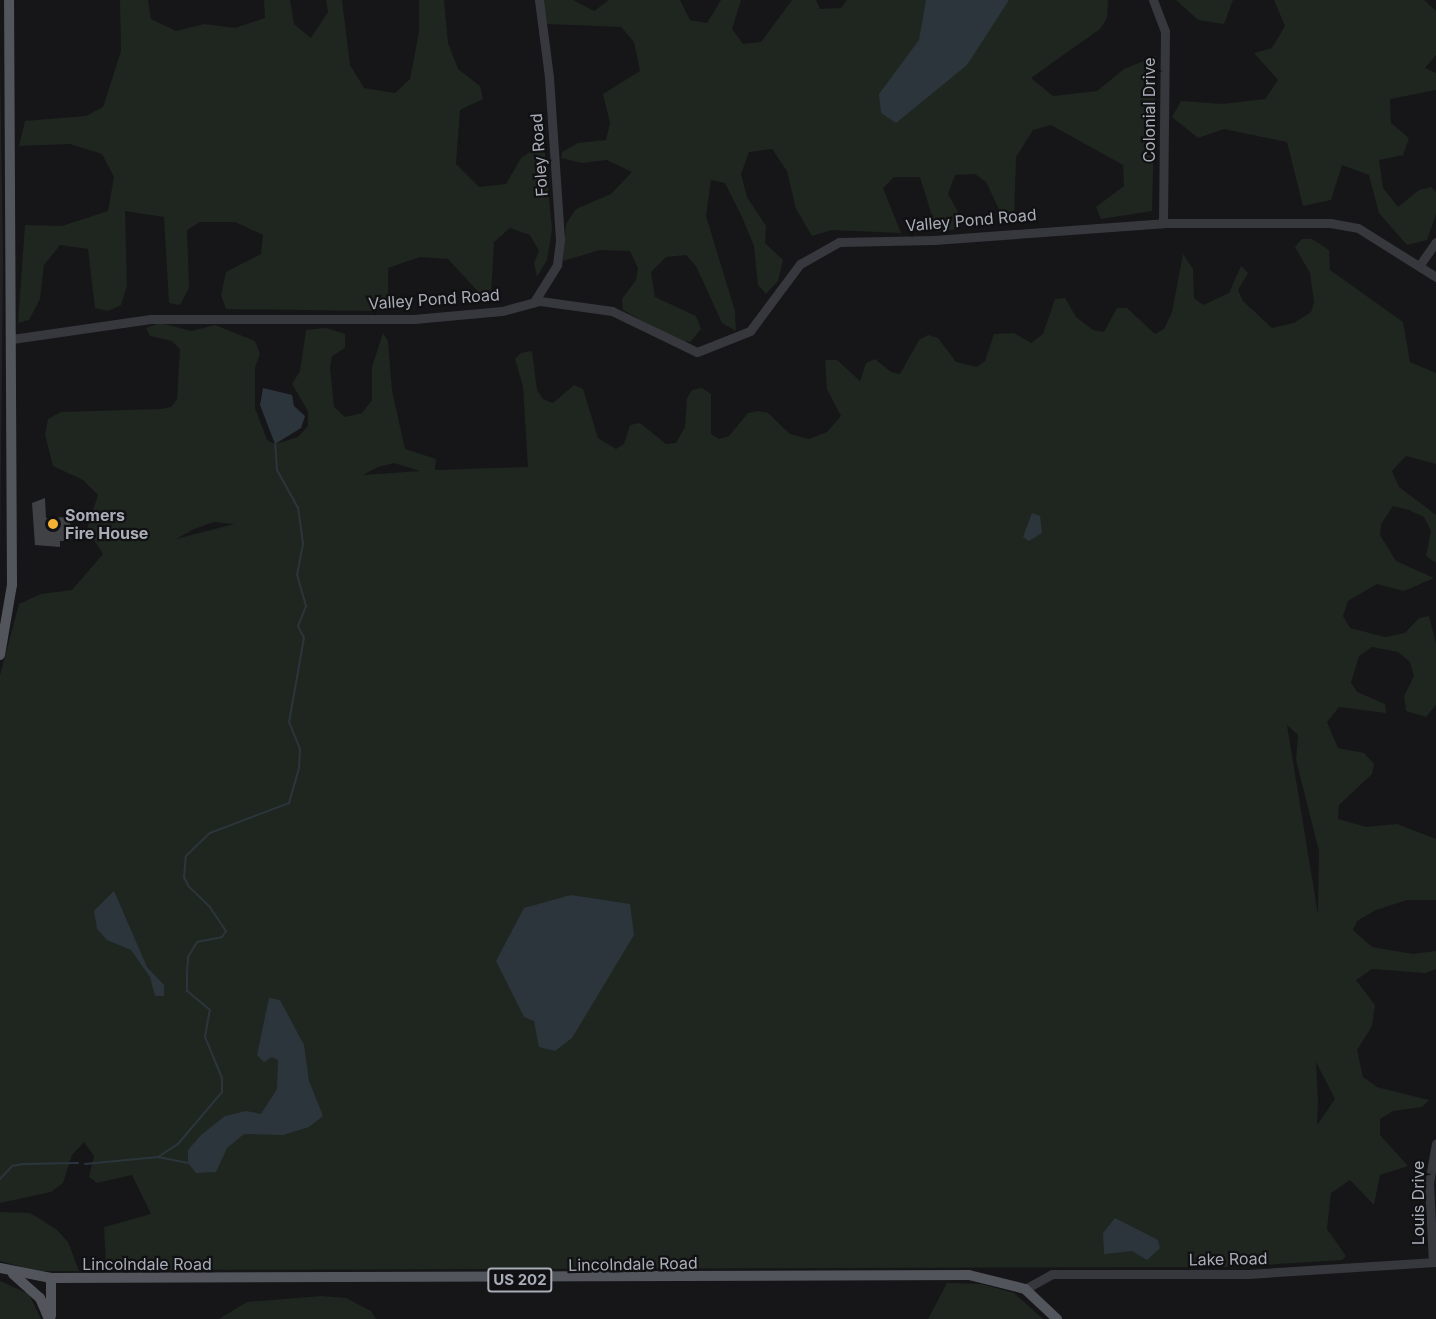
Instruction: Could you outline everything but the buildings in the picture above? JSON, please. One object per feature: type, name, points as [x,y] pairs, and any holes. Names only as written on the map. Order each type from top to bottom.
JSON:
[{"type":"main road","points":[[0,655],[12,585],[9,0]]},
{"type":"main road","points":[[0,1268],[13,1273],[40,1298],[50,1319]]},
{"type":"main road","name":"Lincolndale Road","points":[[13,1273],[51,1278],[519,1280],[953,1275],[998,1279],[1025,1289],[1057,1319]]},
{"type":"main road","points":[[50,1319],[51,1278]]},
{"type":"street","name":"Foley Road","points":[[534,302],[557,265],[560,239],[549,77],[539,0]]},
{"type":"street","name":"Colonial Drive","points":[[1153,0],[1165,31],[1163,223]]},
{"type":"street","name":"Valley Pond Road","points":[[12,339],[151,319],[414,319],[502,311],[534,302],[612,311],[697,352],[750,331],[800,264],[839,242],[934,240],[1163,223],[1330,223],[1358,228],[1436,277]]},
{"type":"street","points":[[1419,266],[1436,242]]},
{"type":"street","name":"Louis Drive","points":[[1435,1262],[1430,1183],[1436,1144]]},
{"type":"street","name":"Lake Road","points":[[1025,1289],[1052,1274],[1248,1274],[1435,1262]]},
{"type":"shaded area","points":[[120,0],[148,0],[151,19],[176,31],[204,24],[235,28],[265,18],[264,0],[290,0],[294,24],[311,38],[328,12],[326,0],[342,0],[350,65],[364,88],[395,93],[410,79],[419,32],[419,0],[444,0],[448,43],[458,69],[480,86],[483,99],[460,110],[456,164],[479,187],[506,184],[521,158],[544,143],[552,230],[547,260],[537,277],[534,263],[539,251],[530,235],[510,228],[494,242],[491,294],[484,298],[448,259],[420,257],[388,268],[388,306],[376,311],[226,309],[221,295],[226,272],[261,254],[263,235],[235,222],[200,222],[187,230],[189,288],[180,305],[169,303],[164,217],[125,211],[127,286],[121,305],[108,311],[95,308],[88,249],[60,245],[44,265],[40,299],[29,320],[18,323],[25,225],[62,226],[108,211],[114,177],[102,154],[70,144],[19,146],[25,121],[86,116],[103,107],[121,51]]},
{"type":"shaded area","points":[[543,0],[573,0],[594,11],[609,0],[680,0],[690,20],[707,23],[721,0],[741,0],[732,29],[743,44],[761,42],[792,0],[816,0],[820,9],[841,8],[847,0],[1108,0],[1107,18],[1100,29],[1031,78],[1053,96],[1097,91],[1124,69],[1156,56],[1152,211],[1101,219],[1096,207],[1124,186],[1123,165],[1051,125],[1033,130],[1016,157],[1014,219],[1004,220],[986,182],[975,174],[955,175],[948,194],[958,212],[957,229],[937,232],[920,177],[894,177],[883,188],[901,233],[832,230],[812,236],[796,209],[787,171],[772,149],[749,152],[741,174],[747,197],[766,226],[765,243],[783,260],[778,281],[766,294],[758,285],[754,246],[742,217],[725,183],[711,180],[706,216],[735,311],[736,331],[722,323],[696,266],[686,255],[666,257],[651,272],[655,297],[696,316],[701,329],[690,342],[677,340],[623,310],[622,299],[636,280],[638,268],[630,251],[600,250],[563,261],[566,224],[576,209],[611,194],[632,172],[607,160],[582,163],[561,158],[562,152],[578,143],[606,140],[610,123],[603,94],[640,71],[634,42],[621,27],[547,24]]},
{"type":"shaded area","points":[[926,0],[1009,0],[967,65],[896,123],[881,113],[879,94],[919,40]]},
{"type":"shaded area","points":[[1176,0],[1233,0],[1224,24],[1198,20]]},
{"type":"shaded area","points":[[1274,0],[1424,0],[1436,11],[1436,55],[1425,68],[1436,73],[1436,90],[1390,99],[1391,123],[1409,138],[1403,155],[1379,160],[1383,188],[1398,207],[1419,190],[1431,187],[1436,192],[1436,214],[1427,240],[1407,245],[1379,213],[1369,175],[1342,165],[1331,200],[1303,206],[1287,142],[1224,129],[1198,138],[1172,117],[1181,101],[1223,104],[1265,99],[1278,80],[1254,53],[1272,48],[1285,26]]},
{"type":"shaded area","points":[[0,54],[3,261],[0,561]]},
{"type":"shaded area","points":[[1302,239],[1312,239],[1329,250],[1330,270],[1403,322],[1410,362],[1436,373],[1436,464],[1406,456],[1392,471],[1399,487],[1436,515],[1436,563],[1426,556],[1431,531],[1424,517],[1393,506],[1381,524],[1380,535],[1396,561],[1434,578],[1404,591],[1377,584],[1348,601],[1343,616],[1350,628],[1385,637],[1405,633],[1419,618],[1429,616],[1436,644],[1436,705],[1426,717],[1406,711],[1404,696],[1414,676],[1410,662],[1398,652],[1372,647],[1359,656],[1351,683],[1357,692],[1385,704],[1386,713],[1339,707],[1327,722],[1338,748],[1364,753],[1374,764],[1372,774],[1339,805],[1338,819],[1366,827],[1397,824],[1436,839],[1436,900],[1407,900],[1376,910],[1357,921],[1353,930],[1372,947],[1413,954],[1436,951],[1436,969],[1425,973],[1372,969],[1356,980],[1375,1005],[1372,1026],[1357,1050],[1363,1077],[1377,1087],[1429,1100],[1422,1107],[1393,1111],[1380,1119],[1380,1135],[1408,1166],[1380,1175],[1374,1205],[1350,1180],[1331,1193],[1327,1229],[1346,1256],[1342,1260],[1232,1267],[124,1270],[106,1265],[104,1227],[151,1214],[132,1175],[97,1183],[89,1177],[94,1156],[84,1142],[72,1155],[63,1183],[51,1192],[0,1203],[0,675],[19,604],[41,594],[72,590],[103,554],[87,529],[98,495],[83,480],[53,466],[45,435],[48,419],[61,412],[161,409],[171,407],[177,399],[180,349],[172,341],[150,336],[146,328],[160,323],[192,331],[215,325],[255,341],[260,354],[255,367],[255,408],[267,440],[275,444],[298,437],[308,426],[308,411],[292,384],[300,371],[306,330],[326,328],[345,334],[345,348],[332,356],[330,367],[334,407],[345,417],[362,413],[372,400],[372,367],[383,333],[388,341],[392,391],[405,449],[436,459],[435,470],[528,467],[523,386],[515,359],[521,353],[532,351],[537,390],[543,399],[553,403],[574,385],[583,389],[598,438],[616,449],[624,444],[630,425],[640,423],[666,444],[676,443],[685,427],[687,398],[692,390],[702,388],[711,394],[711,434],[719,439],[729,436],[748,413],[758,411],[768,413],[790,434],[809,439],[827,432],[841,416],[827,389],[825,360],[837,360],[860,381],[866,363],[875,359],[891,372],[900,374],[919,340],[928,335],[938,338],[956,362],[977,367],[985,361],[994,334],[1014,333],[1031,343],[1043,334],[1055,299],[1065,298],[1076,317],[1093,330],[1104,332],[1117,308],[1127,308],[1155,334],[1164,329],[1172,312],[1183,254],[1193,269],[1194,298],[1203,305],[1229,293],[1241,266],[1248,273],[1238,290],[1243,301],[1272,328],[1294,323],[1311,312],[1314,302],[1310,273],[1295,247]],"holes":[[[394,463],[420,471],[363,475],[378,467]],[[214,522],[234,524],[176,539]],[[1287,725],[1298,735],[1296,760],[1319,851],[1318,915]],[[1316,1062],[1335,1099],[1317,1125]]]},
{"type":"shaded area","points":[[263,388],[292,395],[294,406],[305,416],[301,428],[275,444],[260,405]]},
{"type":"shaded area","points":[[1032,513],[1040,516],[1042,533],[1029,541],[1023,537]]},
{"type":"shaded area","points":[[114,891],[147,967],[164,985],[164,996],[155,996],[150,977],[131,950],[107,940],[97,929],[94,911]]},
{"type":"shaded area","points":[[571,895],[630,904],[634,935],[572,1038],[555,1051],[539,1047],[534,1021],[524,1017],[496,961],[524,908]]},
{"type":"shaded area","points":[[269,998],[280,1000],[304,1045],[309,1081],[323,1116],[309,1127],[283,1135],[244,1134],[227,1148],[216,1172],[196,1173],[188,1163],[188,1150],[201,1135],[225,1116],[246,1111],[261,1114],[277,1089],[278,1060],[272,1057],[264,1062],[257,1055]]},
{"type":"shaded area","points":[[0,1212],[30,1213],[56,1229],[68,1242],[79,1271],[36,1271],[0,1261]]},
{"type":"shaded area","points":[[1115,1218],[1158,1240],[1160,1248],[1147,1260],[1132,1251],[1104,1254],[1103,1233]]},
{"type":"shaded area","points":[[0,1281],[29,1294],[41,1319],[0,1319]]},
{"type":"shaded area","points":[[947,1283],[981,1284],[1014,1293],[1043,1319],[928,1319]]},
{"type":"shaded area","points":[[321,1296],[346,1298],[371,1311],[376,1319],[219,1319],[247,1302]]},
{"type":"waterway","points":[[158,1157],[178,1144],[222,1092],[222,1078],[205,1037],[210,1010],[187,991],[187,973],[188,957],[197,942],[222,937],[226,931],[210,907],[189,887],[184,877],[186,856],[210,833],[289,803],[299,768],[300,749],[289,722],[304,638],[298,626],[306,606],[297,575],[303,543],[298,508],[277,470],[275,444]]},
{"type":"waterway","points":[[85,1164],[158,1157],[188,1163]]},
{"type":"waterway","points":[[0,1179],[12,1166],[78,1163]]},
{"type":"place","name":"Somers Fire House","points":[[53,524]]}]
